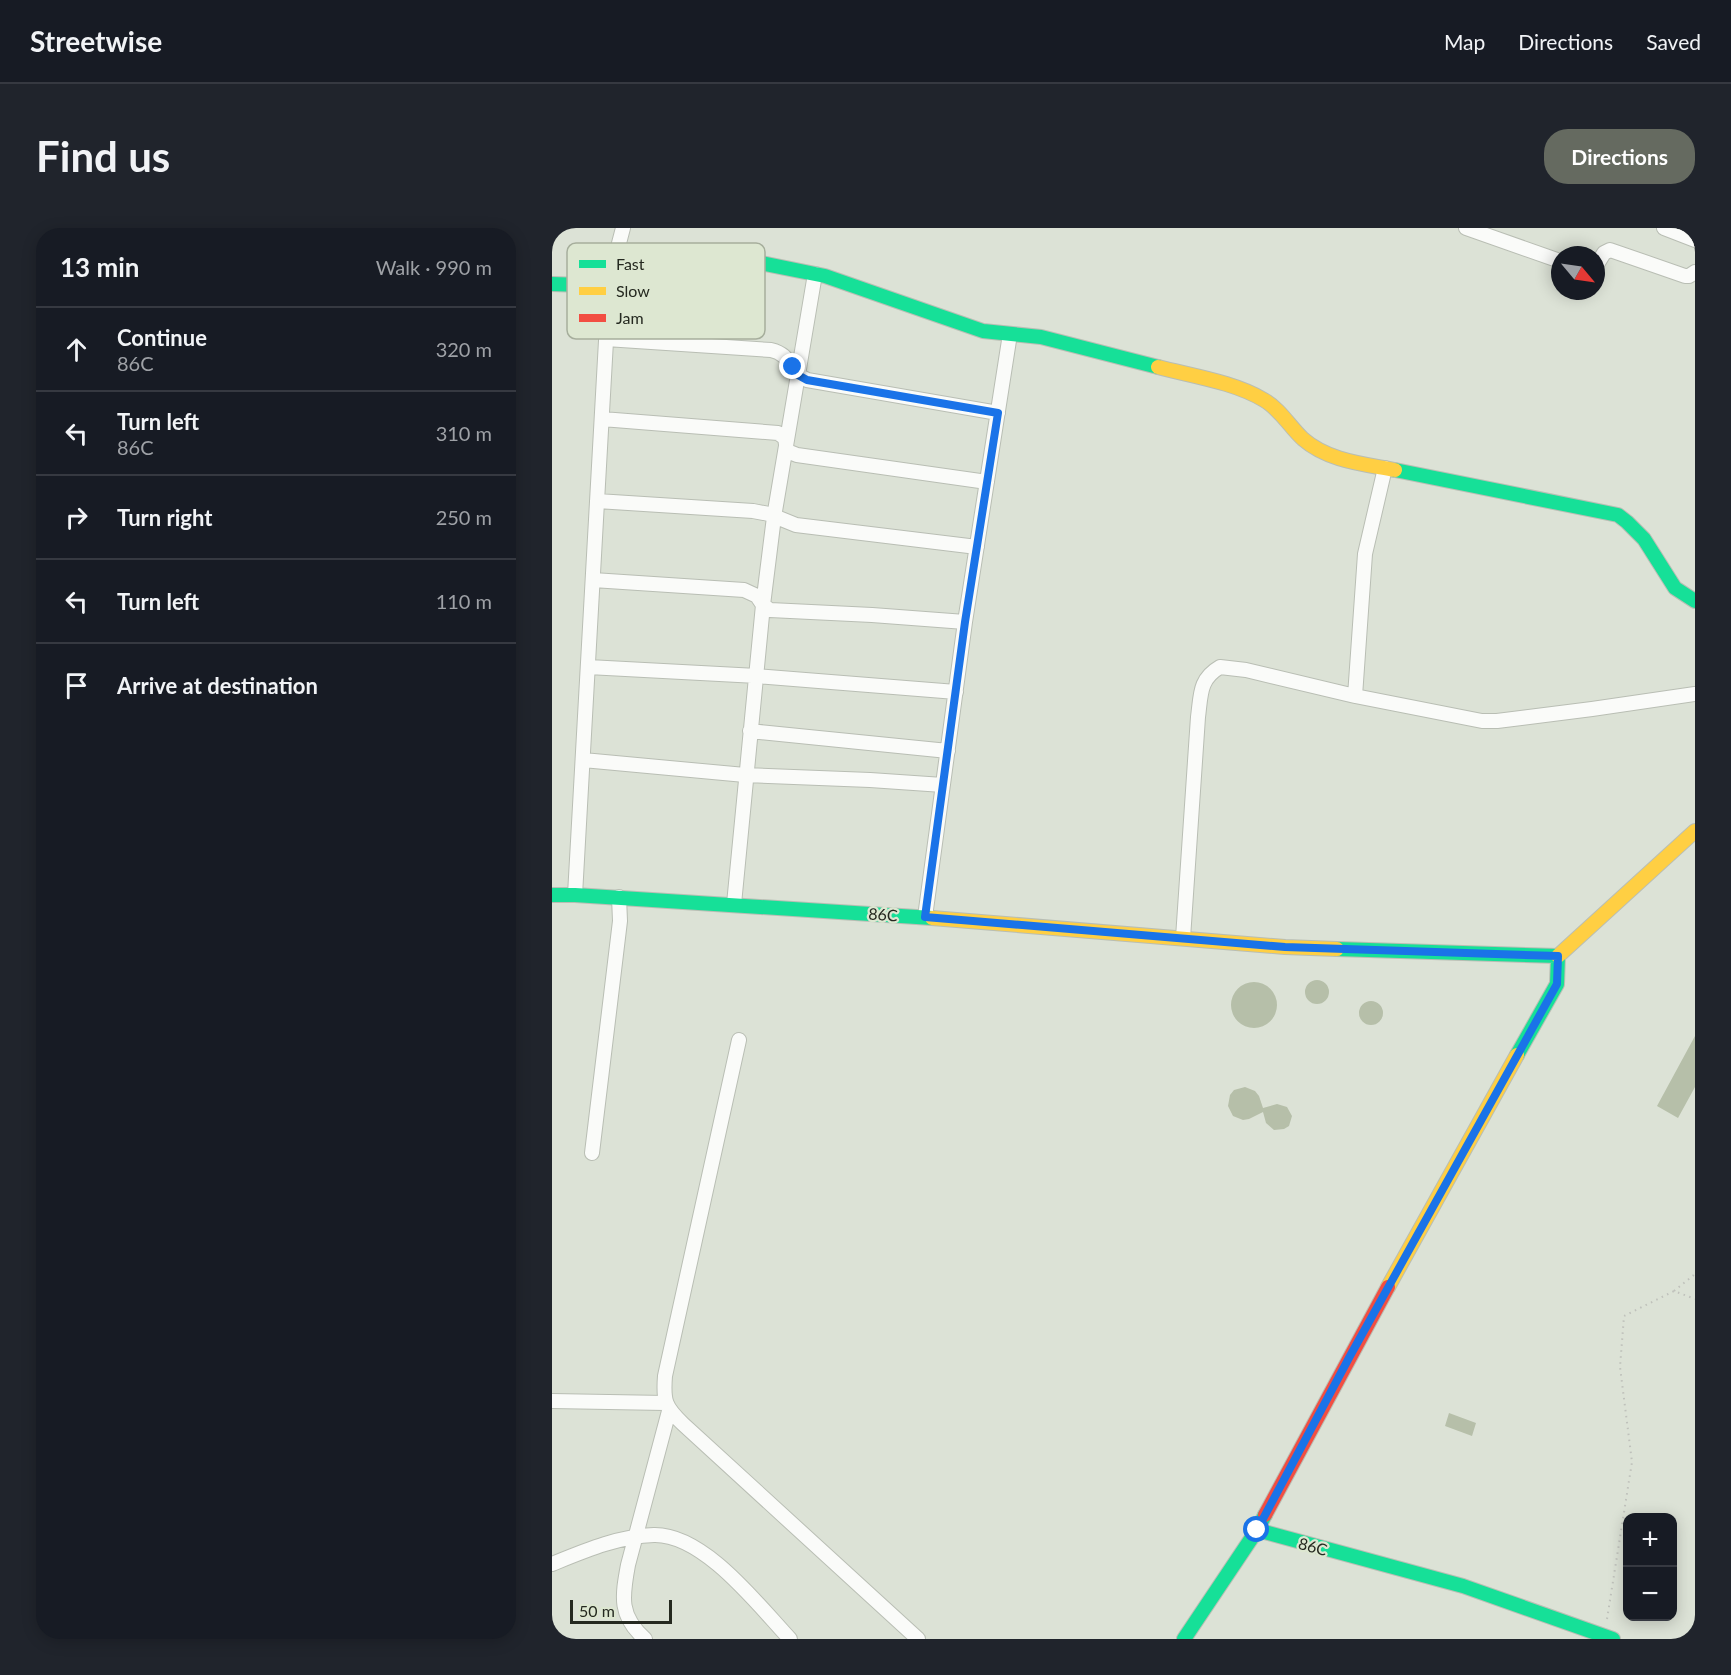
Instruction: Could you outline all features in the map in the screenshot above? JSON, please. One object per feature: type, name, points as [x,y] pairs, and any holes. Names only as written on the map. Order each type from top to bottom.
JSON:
[{"type":"main road","points":[[765,264],[815,273],[983,332],[1041,337],[1251,393],[1274,406],[1298,434],[1314,448],[1330,456],[1618,515],[1638,532],[1675,588],[1695,601]]},
{"type":"main road","points":[[552,284],[567,284]]},
{"type":"main road","points":[[1184,1639],[1257,1530],[1350,1356],[1557,984],[1558,956],[1695,831]]},
{"type":"main road","name":"86C","points":[[552,895],[575,894],[925,917],[1285,947],[1558,956]]},
{"type":"main road","name":"86C","points":[[1257,1530],[1463,1586],[1608,1638]]},
{"type":"street","points":[[619,243],[623,228]]},
{"type":"street","points":[[1466,228],[1551,258]]},
{"type":"street","points":[[1664,228],[1695,240]]},
{"type":"street","points":[[1605,252],[1610,250],[1685,276],[1695,272]]},
{"type":"street","points":[[734,904],[745,775],[774,517],[815,273]]},
{"type":"street","points":[[925,917],[965,622],[1010,334]]},
{"type":"street","points":[[575,894],[606,339],[771,350],[779,352],[788,360],[798,375],[807,380],[998,413]]},
{"type":"street","points":[[602,420],[778,433],[785,438],[787,451],[796,455],[987,482]]},
{"type":"street","points":[[1355,696],[1365,554],[1384,468]]},
{"type":"street","points":[[597,501],[753,511],[796,525],[977,548]]},
{"type":"street","points":[[593,580],[744,590],[758,596],[763,605],[770,610],[780,612],[872,615],[965,622]]},
{"type":"street","points":[[588,667],[757,676],[956,692]]},
{"type":"street","points":[[1183,938],[1198,717],[1203,683],[1208,675],[1220,667],[1482,721],[1592,709],[1695,694]]},
{"type":"street","points":[[750,730],[948,751]]},
{"type":"street","points":[[583,760],[745,775],[943,785]]},
{"type":"street","points":[[592,1152],[620,921],[619,897]]},
{"type":"street","points":[[740,1040],[665,1376],[663,1394],[667,1407],[918,1639]]},
{"type":"street","points":[[552,1401],[667,1407]]},
{"type":"street","points":[[645,1639],[635,1630],[625,1615],[624,1585],[667,1407]]},
{"type":"street","points":[[552,1564],[607,1543],[654,1535],[673,1537],[707,1556],[741,1587],[790,1639]]},
{"type":"path","points":[[1608,1638],[1632,1462],[1620,1367],[1624,1316],[1674,1291],[1695,1274]]},
{"type":"path","points":[[1674,1291],[1695,1299]]},
{"type":"building","points":[[1317,980],[1326,983],[1329,992],[1326,1001],[1317,1004],[1308,1001],[1305,992],[1308,983]]},
{"type":"building","points":[[1254,982],[1263,983],[1271,988],[1276,996],[1276,1014],[1271,1022],[1263,1027],[1254,1028],[1245,1027],[1237,1022],[1232,1014],[1231,1005],[1232,996],[1237,988],[1245,983]]},
{"type":"building","points":[[1371,1001],[1380,1004],[1383,1013],[1380,1022],[1371,1025],[1362,1022],[1359,1013],[1362,1004]]},
{"type":"building","points":[[1695,1036],[1695,1087],[1678,1118],[1657,1106]]},
{"type":"building","points":[[1245,1087],[1255,1091],[1263,1108],[1277,1104],[1287,1107],[1292,1116],[1289,1126],[1274,1130],[1266,1123],[1263,1112],[1243,1120],[1233,1116],[1228,1106],[1230,1095],[1234,1090]]},
{"type":"building","points":[[1449,1413],[1476,1423],[1472,1436],[1445,1426]]},
{"type":"traffic: fast","points":[[765,264],[825,276],[983,331],[1041,337],[1158,367]]},
{"type":"traffic: fast","points":[[552,284],[567,284]]},
{"type":"traffic: fast","points":[[1395,470],[1618,515],[1644,539],[1675,588],[1695,601]]},
{"type":"traffic: fast","points":[[552,895],[932,918]]},
{"type":"traffic: fast","points":[[1337,949],[1558,956],[1557,984],[1517,1055]]},
{"type":"traffic: fast","points":[[1265,1515],[1257,1530],[1463,1586],[1613,1639]]},
{"type":"traffic: fast","points":[[1184,1639],[1257,1530]]},
{"type":"traffic: slow","points":[[1158,367],[1226,384],[1252,394],[1270,404],[1303,439],[1324,452],[1335,457],[1395,470]]},
{"type":"traffic: slow","points":[[1558,956],[1695,831]]},
{"type":"traffic: slow","points":[[932,918],[1285,947],[1337,949]]},
{"type":"traffic: slow","points":[[1388,1287],[1517,1055]]},
{"type":"traffic: jam","points":[[1265,1515],[1388,1287]]},
{"type":"route","points":[[793,367],[798,375],[807,380],[998,413],[965,622],[925,917],[1285,947],[1558,956],[1557,984],[1350,1356],[1257,1530]]}]
